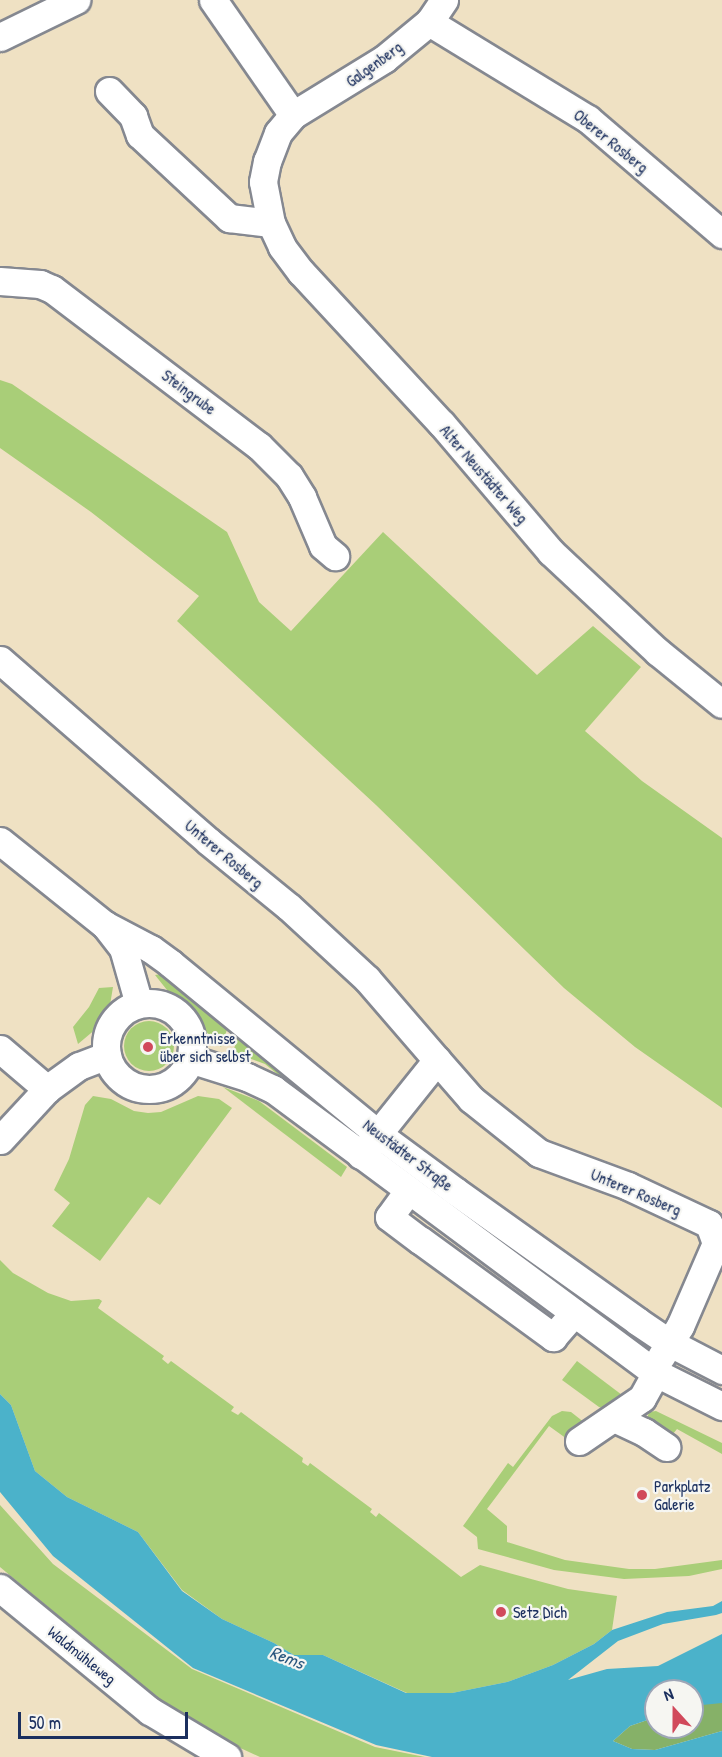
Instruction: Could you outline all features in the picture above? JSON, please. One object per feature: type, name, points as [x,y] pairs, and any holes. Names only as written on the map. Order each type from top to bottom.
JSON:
[{"type":"street","points":[[0,37],[76,0]]},
{"type":"street","points":[[213,0],[293,115]]},
{"type":"street","name":"Galgenberg","points":[[293,115],[384,59],[437,11]]},
{"type":"street","name":"Oberer Rosberg","points":[[437,11],[588,119],[722,234]]},
{"type":"street","points":[[109,91],[133,116],[140,135],[229,218],[271,223]]},
{"type":"street","name":"Alter Neustädter Weg","points":[[293,115],[278,133],[267,161],[263,182],[271,223],[282,247],[301,272],[442,424],[551,552],[658,652],[722,704]]},
{"type":"street","name":"Steingrube","points":[[0,281],[40,284],[52,289],[259,446],[289,476],[302,497],[322,546],[335,556]]},
{"type":"street","name":"Unterer Rosberg","points":[[0,660],[208,841],[298,915],[367,979],[471,1099],[539,1153],[628,1186],[709,1224],[716,1242],[675,1334],[642,1398],[614,1418],[594,1428],[579,1441]]},
{"type":"street","name":"Neustädter Straße","points":[[0,842],[105,925],[152,949],[378,1134],[675,1334],[722,1370]]},
{"type":"street","name":"Neustädter Straße","points":[[105,925],[123,948],[139,1004]]},
{"type":"street","points":[[154,1002],[168,1006],[180,1015],[188,1026],[193,1041],[190,1059],[177,1080],[150,1089],[137,1087],[124,1081],[114,1071],[107,1055],[108,1032],[115,1019],[126,1009],[139,1004],[154,1002]]},
{"type":"street","points":[[0,1048],[47,1089]]},
{"type":"street","points":[[0,1140],[47,1089],[79,1066],[107,1055]]},
{"type":"street","name":"Neustädter Straße","points":[[190,1059],[247,1077],[273,1089],[655,1372],[722,1406]]},
{"type":"street","points":[[361,1155],[437,1060]]},
{"type":"street","points":[[614,1418],[644,1432],[666,1447]]},
{"type":"street","name":"Waldmühleweg","points":[[0,1587],[150,1711],[194,1740],[227,1757]]},
{"type":"green space","points":[[0,380],[12,384],[227,532],[259,602],[291,631],[383,532],[537,675],[593,626],[641,667],[585,731],[642,781],[722,838],[722,1108],[635,1047],[564,988],[376,805],[177,621],[199,596],[91,512],[0,448]]},
{"type":"green space","points":[[167,973],[229,1024],[221,1047],[213,1041],[186,1003],[171,995],[155,975]]},
{"type":"green space","points":[[113,987],[110,1005],[97,1028],[78,1044],[73,1027],[89,1007],[99,988]]},
{"type":"green space","points":[[144,1021],[154,1021],[167,1028],[174,1041],[174,1051],[167,1064],[154,1071],[144,1071],[135,1067],[128,1060],[124,1051],[124,1041],[128,1032],[135,1025]]},
{"type":"green space","points":[[239,1033],[366,1135],[361,1142],[265,1064],[233,1052]]},
{"type":"green space","points":[[223,1087],[259,1101],[347,1167],[341,1177]]},
{"type":"green space","points":[[93,1096],[111,1099],[134,1111],[148,1113],[161,1112],[198,1096],[219,1099],[232,1108],[160,1205],[148,1197],[100,1261],[52,1226],[70,1203],[54,1190],[69,1159],[85,1105]]},
{"type":"green space","points":[[0,1260],[13,1273],[48,1293],[71,1301],[99,1299],[102,1301],[98,1308],[164,1356],[162,1359],[168,1364],[171,1361],[234,1407],[231,1411],[238,1415],[241,1412],[303,1458],[302,1462],[308,1466],[310,1463],[372,1509],[370,1512],[376,1517],[379,1513],[461,1577],[480,1565],[568,1589],[617,1596],[612,1630],[594,1644],[553,1665],[507,1682],[452,1693],[407,1693],[323,1655],[294,1655],[222,1619],[182,1590],[138,1532],[67,1497],[35,1471],[11,1405],[0,1394]]},
{"type":"green space","points":[[577,1361],[626,1398],[608,1410],[599,1407],[562,1380]]},
{"type":"green space","points":[[562,1411],[571,1412],[585,1423],[567,1439],[549,1426],[487,1509],[507,1526],[507,1542],[565,1560],[629,1569],[655,1569],[722,1560],[722,1569],[689,1576],[624,1579],[554,1570],[478,1549],[477,1537],[463,1526],[508,1463],[513,1467],[552,1416]]},
{"type":"green space","points":[[656,1411],[722,1443],[722,1454],[677,1429],[668,1440],[646,1423],[649,1412]]},
{"type":"green space","points":[[0,1505],[53,1564],[192,1669],[375,1747],[425,1757],[260,1757],[223,1740],[151,1693],[0,1567]]},
{"type":"green space","points":[[704,1703],[722,1703],[722,1731],[704,1736]]},
{"type":"green space","points":[[644,1721],[644,1739],[694,1739],[655,1750],[632,1749],[613,1741],[630,1726]]},
{"type":"water","name":"Rems","points":[[0,1394],[11,1405],[35,1471],[67,1497],[138,1532],[182,1591],[222,1619],[294,1655],[323,1655],[406,1693],[452,1693],[507,1682],[553,1665],[594,1644],[612,1630],[667,1612],[713,1606],[722,1601],[722,1613],[663,1624],[618,1641],[568,1680],[607,1669],[658,1666],[722,1634],[722,1703],[704,1705],[704,1679],[644,1679],[644,1721],[630,1726],[613,1741],[632,1749],[655,1750],[694,1739],[704,1739],[704,1736],[722,1731],[722,1757],[432,1757],[376,1745],[193,1668],[53,1556],[0,1492]]},
{"type":"place","name":"Erkenntnisse über sich selbst","points":[[148,1047]]},
{"type":"place","name":"Parkplatz Galerie","points":[[642,1495]]},
{"type":"place","name":"Setz Dich","points":[[501,1612]]}]
